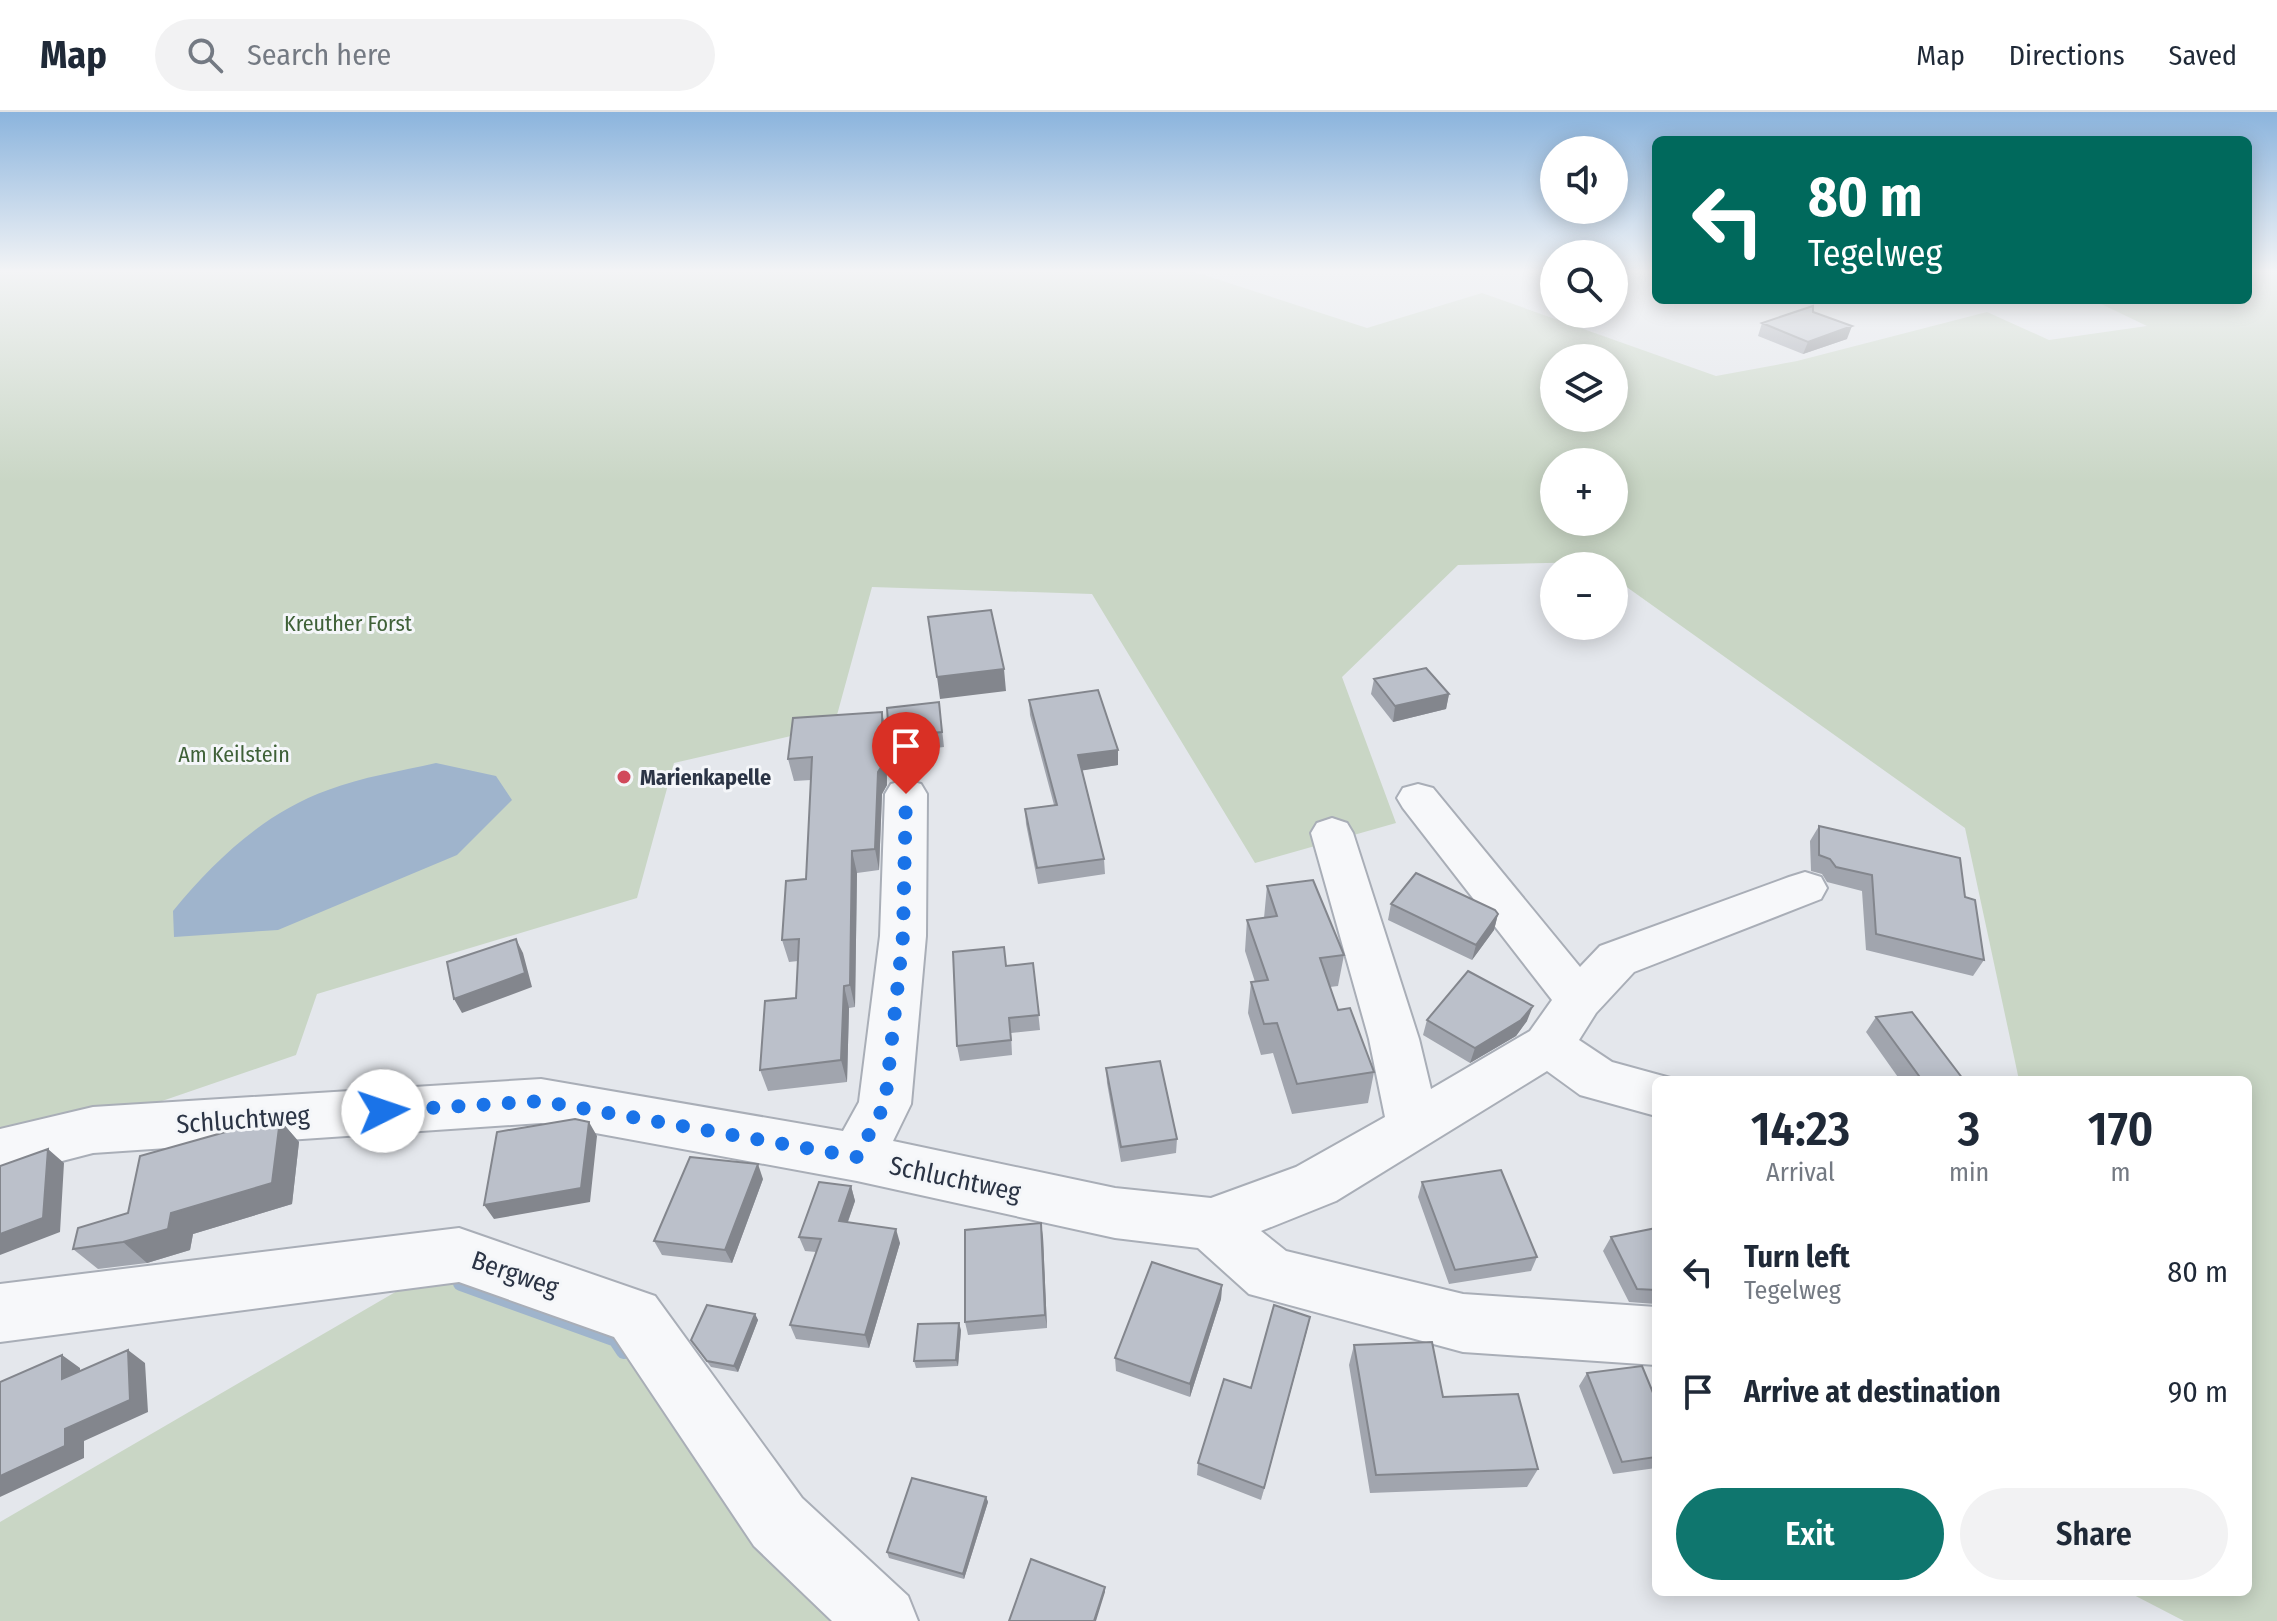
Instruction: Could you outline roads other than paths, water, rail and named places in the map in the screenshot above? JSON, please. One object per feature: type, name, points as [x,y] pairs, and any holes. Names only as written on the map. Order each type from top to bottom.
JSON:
[{"type":"street","points":[[857,1157],[885,1104],[903,936],[906,794]]},
{"type":"street","points":[[1418,798],[1579,1000]]},
{"type":"street","points":[[1332,833],[1394,1039],[1414,1127]]},
{"type":"street","name":"Schluchtweg","points":[[0,1153],[93,1130],[541,1101],[857,1157],[1115,1213],[1211,1224],[1316,1184],[1548,1045],[1579,1000],[1617,959],[1805,888]]},
{"type":"street","points":[[1548,1045],[1598,1080],[1652,1093]]},
{"type":"street","points":[[1211,1224],[1270,1275],[1463,1323],[1652,1336]]},
{"type":"street","name":"Bergweg","points":[[0,1313],[459,1255],[474,1260],[634,1316],[778,1522],[883,1621]]},
{"type":"water","points":[[436,763],[496,776],[512,800],[457,855],[278,930],[174,937],[173,911],[224,856],[283,811],[328,790]]},
{"type":"waterway","points":[[461,1283],[616,1339],[624,1351]]},
{"type":"place","name":"Marienkapelle","points":[[624,777]]},
{"type":"park label","name":"Kreuther Forst","points":[[348,623]]},
{"type":"park label","name":"Am Keilstein","points":[[234,754]]}]
